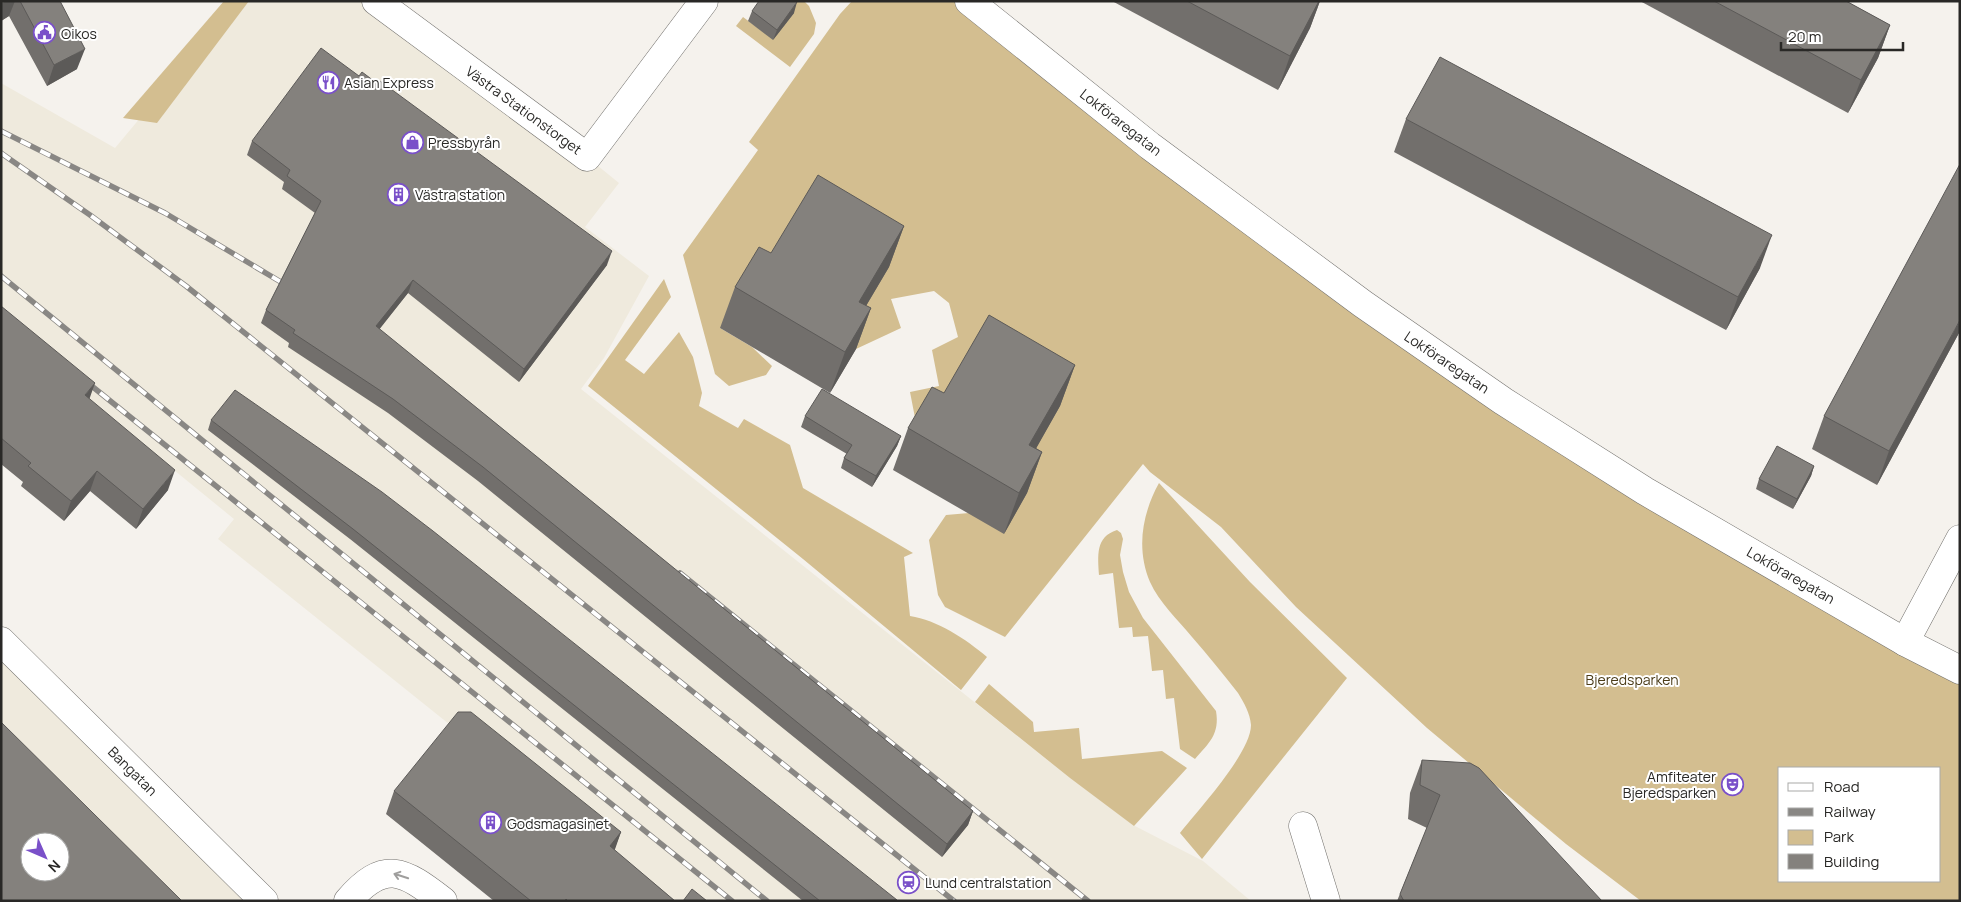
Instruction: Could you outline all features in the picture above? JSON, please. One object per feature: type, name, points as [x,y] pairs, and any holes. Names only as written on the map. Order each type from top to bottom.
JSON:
[{"type":"street","name":"Västra Stationstorget","points":[[376,1],[587,157],[704,1]]},
{"type":"street","name":"Lokföraregatan","points":[[969,1],[1150,146],[1363,304],[1503,401],[1645,491],[1905,642],[1960,670]]},
{"type":"street","points":[[1905,642],[1960,539]]},
{"type":"street","name":"Bangatan","points":[[1,641],[264,901]]},
{"type":"street","points":[[1303,826],[1326,901]]},
{"type":"street","points":[[348,901],[370,878],[387,872],[404,876],[417,882],[443,901]]},
{"type":"shaded area","points":[[238,1],[376,1],[587,157],[619,183],[585,227],[649,276],[604,358],[581,389],[1070,778],[1133,825],[1203,861],[1251,901],[670,901],[218,539],[234,519],[1,329],[1,83],[115,148]]},
{"type":"shaded area","points":[[1,641],[264,901],[1,901]]},
{"type":"green space","points":[[224,1],[249,1],[157,123],[123,118]]},
{"type":"green space","points":[[778,1],[804,1],[809,6],[816,23],[814,34],[790,67],[736,26],[743,17],[773,39]]},
{"type":"green space","name":"Bjeredsparken","points":[[852,1],[969,1],[1363,304],[1960,670],[1960,901],[1641,901],[1566,844],[1427,728],[1296,607],[1221,527],[1150,472],[1143,464],[1005,637],[945,607],[938,595],[929,540],[946,515],[969,513],[1004,533],[917,428],[910,392],[939,386],[932,350],[958,337],[949,303],[934,291],[891,299],[901,328],[856,349],[720,328],[752,347],[772,366],[766,375],[729,386],[715,374],[683,255],[758,150],[749,142],[840,14]]},
{"type":"green space","points":[[664,279],[671,297],[625,360],[644,374],[679,332],[693,357],[702,393],[699,406],[738,428],[744,419],[790,445],[803,488],[913,553],[904,557],[910,616],[920,618],[951,631],[987,657],[961,690],[803,559],[588,386]]},
{"type":"green space","points":[[1159,483],[1250,582],[1347,678],[1202,859],[1180,833],[1233,765],[1249,737],[1251,725],[1248,712],[1238,693],[1164,604],[1150,582],[1143,557],[1143,532],[1148,507]]},
{"type":"green space","points":[[1117,530],[1121,533],[1123,539],[1120,555],[1123,572],[1129,592],[1143,618],[1216,711],[1215,732],[1209,743],[1195,759],[1180,749],[1174,698],[1166,699],[1163,670],[1152,671],[1148,636],[1133,637],[1132,627],[1119,628],[1113,573],[1099,575],[1098,554],[1101,542],[1110,533]]},
{"type":"green space","points":[[989,684],[1033,722],[1034,732],[1079,728],[1082,759],[1162,751],[1187,768],[1134,826],[1070,778],[975,702]]},
{"type":"building","points":[[20,1],[60,1],[85,49],[54,65]]},
{"type":"building","points":[[759,1],[797,2],[777,30],[752,11]]},
{"type":"building","points":[[1187,1],[1319,1],[1290,56]]},
{"type":"building","points":[[1714,1],[1846,1],[1890,25],[1861,80]]},
{"type":"building","points":[[321,48],[359,76],[362,72],[378,84],[380,81],[612,251],[524,369],[413,280],[376,326],[973,811],[947,844],[483,467],[393,399],[293,333],[295,330],[266,310],[321,201],[287,176],[290,170],[252,141]]},
{"type":"building","points":[[1440,57],[1772,235],[1738,297],[1406,119]]},
{"type":"building","points":[[1960,164],[1960,320],[1889,451],[1824,416]]},
{"type":"building","points":[[818,175],[904,226],[859,302],[871,308],[845,352],[735,287],[759,247],[771,253]]},
{"type":"building","points":[[1,306],[95,383],[85,395],[175,470],[143,509],[97,471],[71,501],[28,466],[31,463],[1,438]]},
{"type":"building","points":[[989,315],[1075,365],[1029,445],[1042,452],[1019,493],[908,428],[932,387],[944,393]]},
{"type":"building","points":[[822,389],[901,436],[876,476],[844,458],[852,445],[805,416]]},
{"type":"building","points":[[235,390],[382,492],[433,531],[897,900],[820,901],[353,529],[211,420]]},
{"type":"building","points":[[1777,446],[1814,466],[1797,499],[1759,479]]},
{"type":"building","points":[[458,712],[471,712],[621,832],[610,846],[675,901],[568,901],[566,899],[565,901],[531,901],[394,791]]},
{"type":"building","points":[[1,722],[182,901],[1,901]]},
{"type":"building","points":[[1422,760],[1470,763],[1479,768],[1602,901],[1404,901],[1400,894],[1440,795],[1420,785]]},
{"type":"building","points":[[692,889],[707,901],[683,901]]},
{"type":"railway","points":[[1,131],[165,213],[291,288]]},
{"type":"railway","points":[[1,153],[90,215],[186,286],[954,901]]},
{"type":"railway","points":[[1,276],[767,901]]},
{"type":"railway","points":[[83,379],[732,901]]},
{"type":"railway","points":[[680,573],[1088,901]]},
{"type":"place","name":"Oikos","points":[[45,33]]},
{"type":"place","name":"Asian Express","points":[[328,82]]},
{"type":"place","name":"Pressbyrån","points":[[412,142]]},
{"type":"place","name":"Västra station","points":[[399,194]]},
{"type":"place","name":"Amfiteater Bjeredsparken","points":[[1732,784]]},
{"type":"place","name":"Godsmagasinet","points":[[491,823]]},
{"type":"place","name":"Lund centralstation","points":[[909,882]]}]
